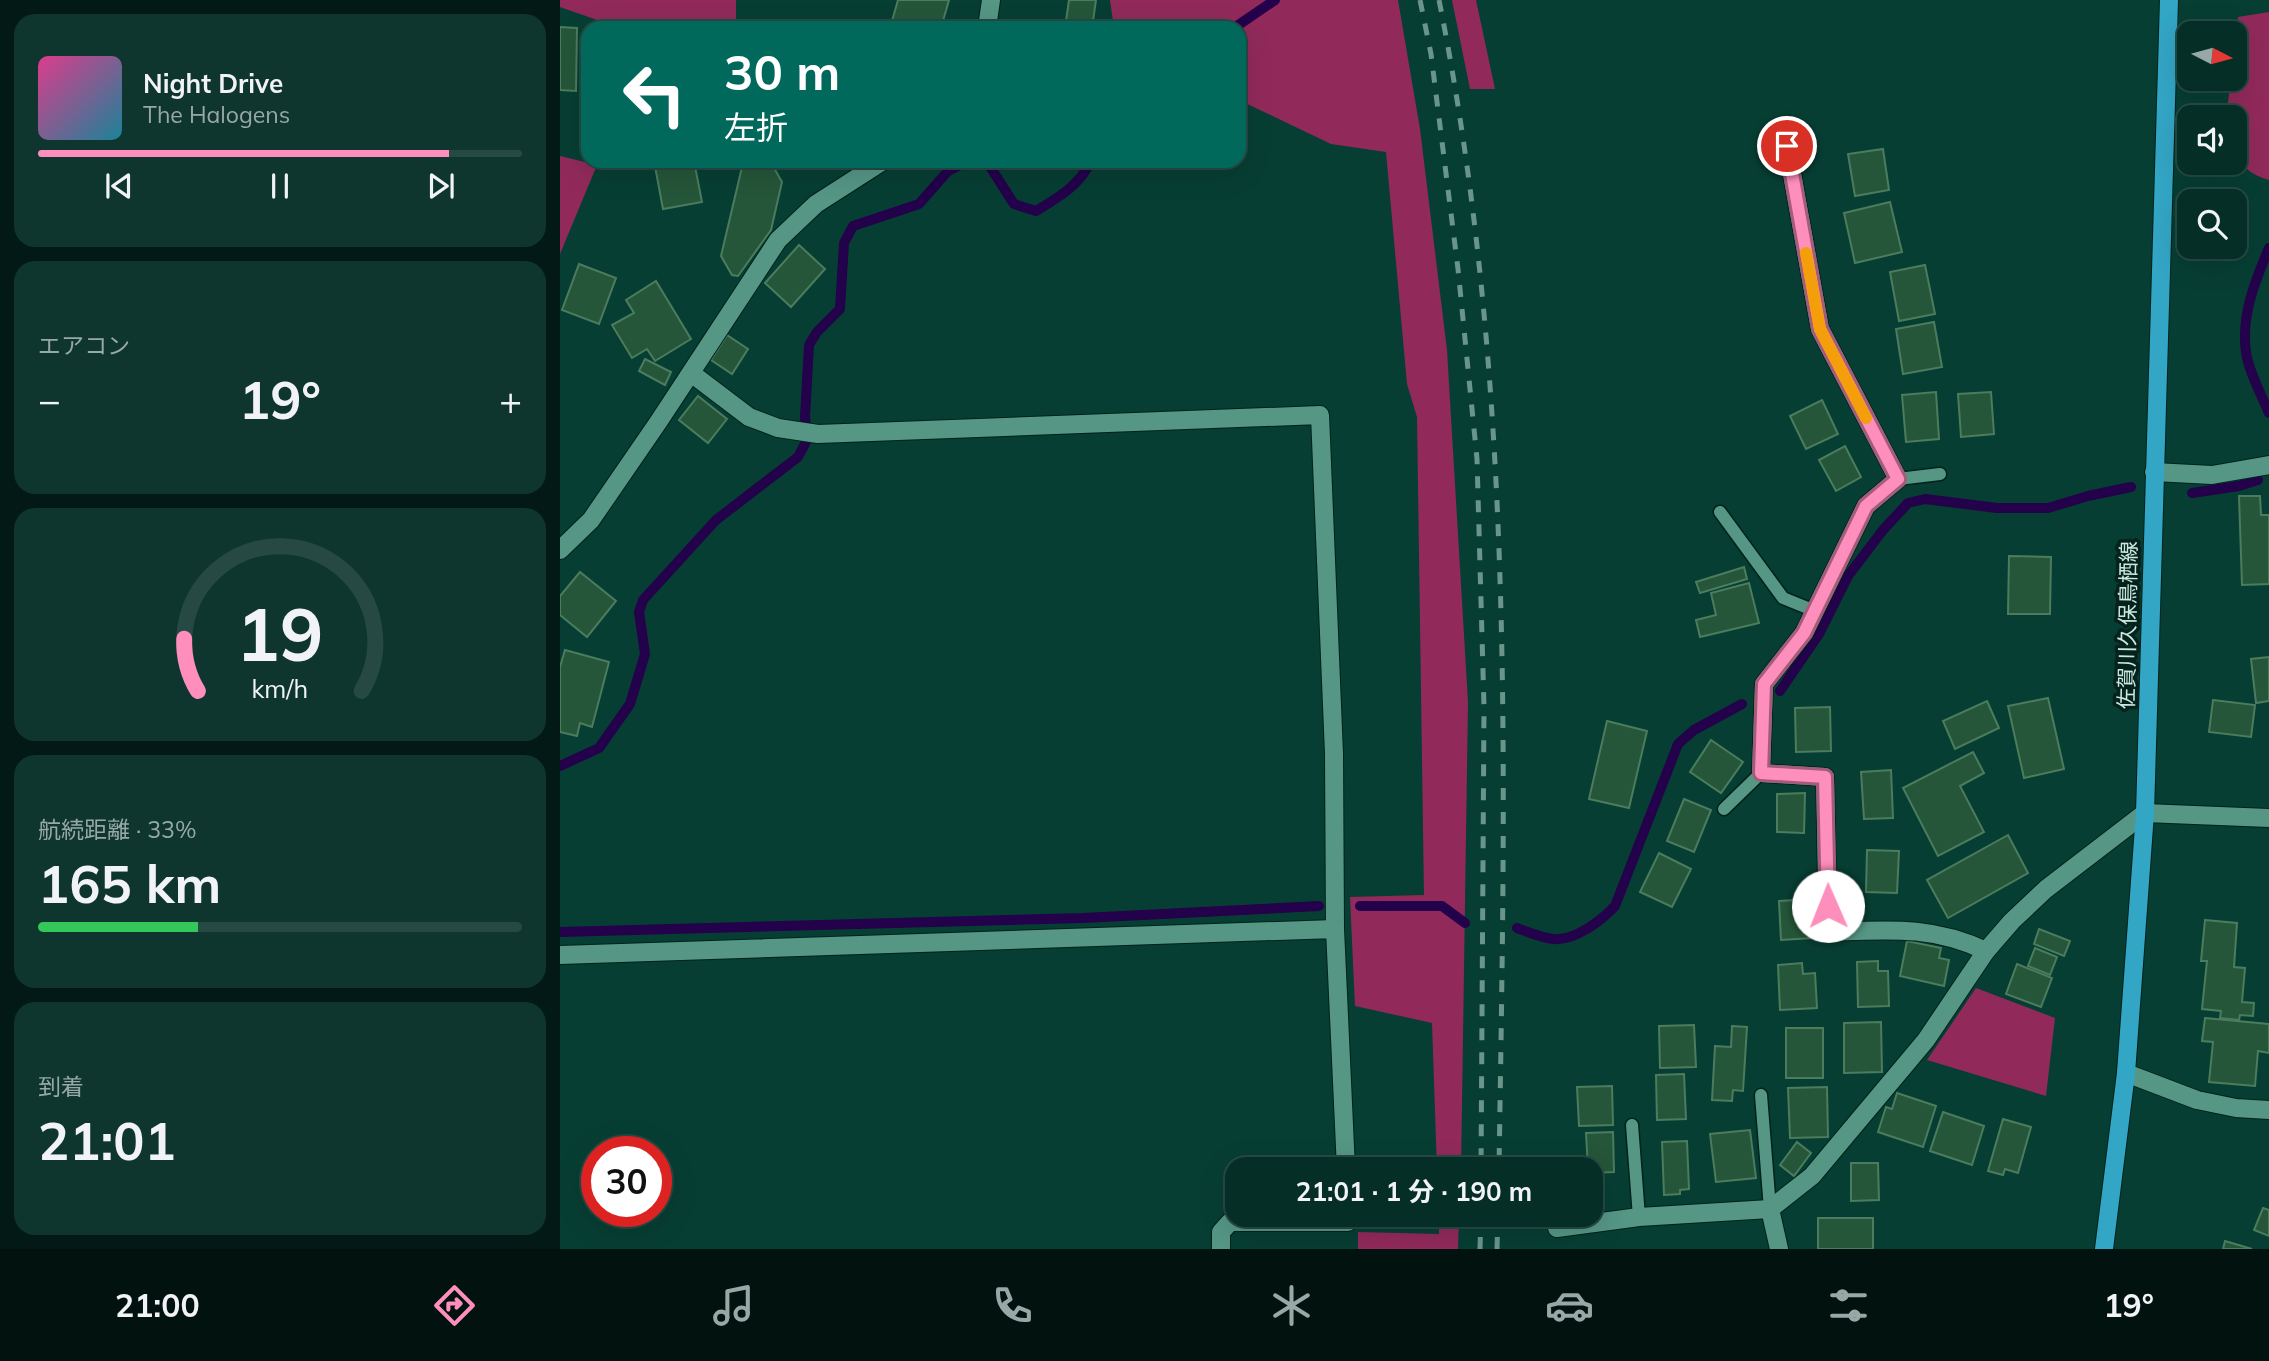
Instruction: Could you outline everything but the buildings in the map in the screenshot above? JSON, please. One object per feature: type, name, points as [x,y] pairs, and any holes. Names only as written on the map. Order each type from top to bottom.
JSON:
[{"type":"main road","name":"佐賀川久保鳥栖線","points":[[2104,1249],[2126,1073],[2145,813],[2169,0]]},
{"type":"street","points":[[988,21],[991,0]]},
{"type":"street","points":[[1787,146],[1820,329],[1898,479],[1866,506],[1804,633],[1764,684],[1761,773],[1825,777],[1828,932],[1909,930],[1962,939],[1986,951]]},
{"type":"street","points":[[560,550],[591,520],[778,240],[816,204],[872,168]]},
{"type":"street","points":[[691,373],[749,417],[778,428],[818,434],[1320,415],[1334,754],[1335,929],[1345,1157]]},
{"type":"street","points":[[2154,472],[2212,475],[2269,465]]},
{"type":"street","points":[[1603,1221],[1770,1209],[1812,1176],[1926,1040],[1986,951],[2012,921],[2046,889],[2145,813],[2269,818]]},
{"type":"street","points":[[560,955],[1335,929]]},
{"type":"street","points":[[2126,1073],[2197,1100],[2236,1108],[2269,1110]]},
{"type":"street","points":[[1770,1209],[1779,1249]]},
{"type":"street","points":[[1222,1249],[1221,1232],[1226,1227]]},
{"type":"lane","points":[[1898,479],[1940,474]]},
{"type":"lane","points":[[1720,512],[1783,598],[1815,611]]},
{"type":"lane","points":[[1724,809],[1761,773]]},
{"type":"lane","points":[[1761,1095],[1770,1209]]},
{"type":"lane","points":[[1632,1125],[1639,1217]]},
{"type":"shaded area","points":[[560,0],[736,0],[736,21],[600,21],[560,7]]},
{"type":"shaded area","points":[[1110,0],[1398,0],[1420,129],[1447,350],[1468,702],[1461,1157],[1437,1157],[1432,1023],[1355,1006],[1350,897],[1424,895],[1417,417],[1407,384],[1386,152],[1331,144],[1246,103],[1246,21],[1113,21]]},
{"type":"shaded area","points":[[1452,0],[1476,0],[1495,89],[1470,89]]},
{"type":"shaded area","points":[[2269,12],[2269,180],[2257,176],[2247,168],[2247,105],[2228,105],[2229,91],[2247,91],[2247,21],[2238,21],[2238,17]]},
{"type":"shaded area","points":[[560,156],[581,161],[581,168],[596,168],[560,254]]},
{"type":"shaded area","points":[[1976,988],[2055,1018],[2046,1096],[1927,1060]]},
{"type":"shaded area","points":[[1439,1227],[1459,1227],[1458,1249],[1358,1249],[1358,1232],[1439,1234]]},
{"type":"waterway","points":[[1244,21],[1275,0]]},
{"type":"waterway","points":[[560,766],[599,748],[630,704],[645,654],[639,612],[643,600],[716,520],[798,457],[807,440],[805,417],[809,345],[817,332],[840,309],[844,243],[853,226],[919,204],[948,171],[954,168]]},
{"type":"waterway","points":[[991,168],[1014,204],[1036,211],[1060,196],[1087,168]]},
{"type":"waterway","points":[[2269,248],[2250,298],[2245,338],[2249,367],[2269,413]]},
{"type":"waterway","points":[[2192,493],[2239,486],[2258,480]]},
{"type":"waterway","points":[[1780,691],[1819,634],[1848,576],[1883,530],[1908,503],[1925,499],[1997,508],[2048,508],[2131,487]]},
{"type":"waterway","points":[[1517,928],[1562,939],[1588,928],[1610,912],[1615,906],[1678,744],[1694,730],[1742,704]]},
{"type":"waterway","points":[[560,932],[1083,918],[1319,906]]},
{"type":"waterway","points":[[1360,906],[1442,906],[1465,923]]},
{"type":"railway","points":[[1420,0],[1431,54],[1458,269],[1477,459],[1484,707],[1481,1157]]},
{"type":"railway","points":[[1439,0],[1464,145],[1482,290],[1493,436],[1503,729],[1499,1157]]},
{"type":"railway","points":[[1480,1249],[1481,1227]]},
{"type":"railway","points":[[1497,1249],[1498,1227]]},
{"type":"slow traffic","points":[[1806,253],[1820,329],[1866,418]]},
{"type":"route","points":[[1787,146],[1820,329],[1898,479],[1866,506],[1804,633],[1764,684],[1761,773],[1825,777],[1828,906]]}]
